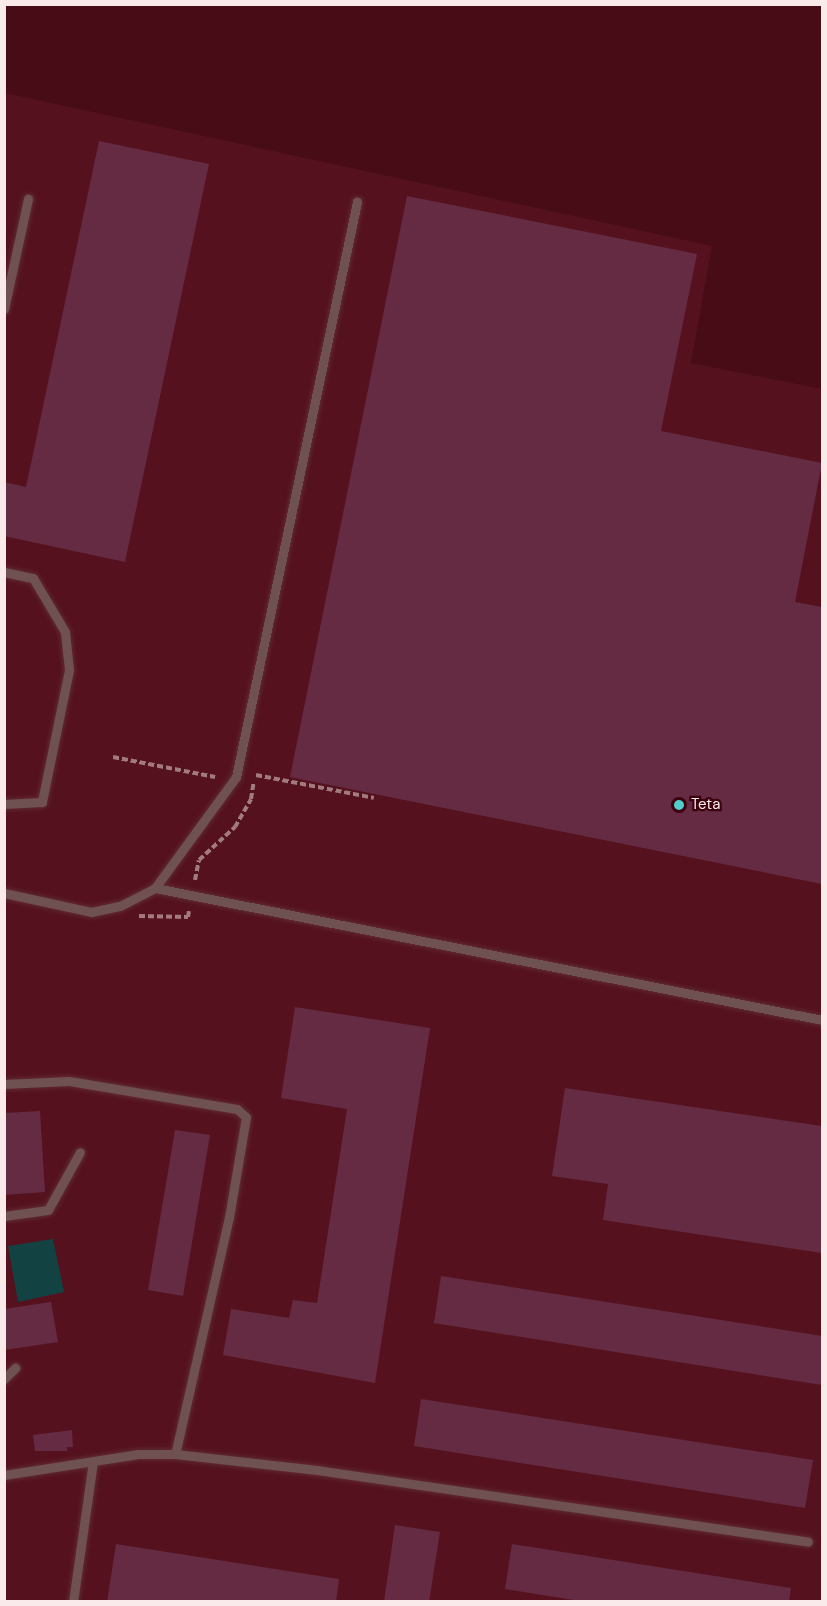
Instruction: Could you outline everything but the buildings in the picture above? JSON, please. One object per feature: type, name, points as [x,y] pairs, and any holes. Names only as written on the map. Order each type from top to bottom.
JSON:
[{"type":"lane","points":[[4,309],[28,199]]},
{"type":"lane","points":[[4,893],[91,912],[120,906],[155,888],[236,777],[357,202]]},
{"type":"lane","points":[[4,572],[33,578],[66,632],[69,670],[42,802],[4,804]]},
{"type":"lane","points":[[155,888],[822,1020]]},
{"type":"lane","points":[[4,1084],[69,1081],[237,1109],[246,1118],[229,1217],[175,1454]]},
{"type":"lane","points":[[4,1216],[48,1210],[80,1152]]},
{"type":"lane","points":[[4,1379],[15,1368]]},
{"type":"lane","points":[[4,1475],[93,1461],[175,1454],[329,1472],[807,1542]]},
{"type":"lane","points":[[73,1602],[93,1461]]},
{"type":"shaded area","points":[[5,93],[712,246],[691,363],[822,389],[822,1601],[5,1601],[4,914],[14,916],[4,913]]},
{"type":"water","points":[[53,1239],[64,1292],[18,1302],[8,1246]]},
{"type":"place","name":"Teta","points":[[679,805]]}]
